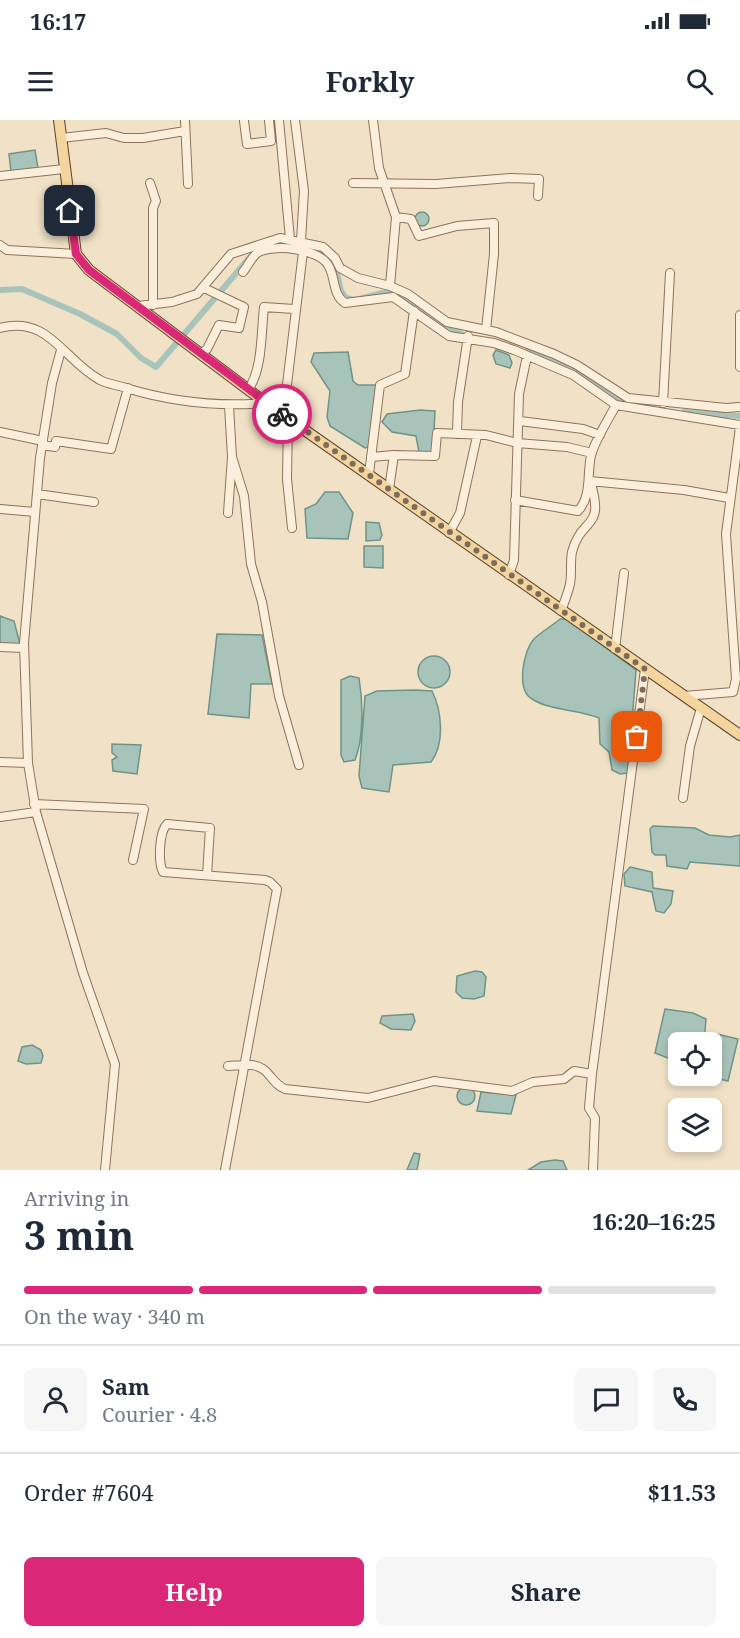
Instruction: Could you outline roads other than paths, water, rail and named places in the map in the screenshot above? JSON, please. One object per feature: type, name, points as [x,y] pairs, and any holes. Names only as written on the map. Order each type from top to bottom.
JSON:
[{"type":"main road","points":[[59,120],[76,254],[89,270],[284,416],[740,735]]},
{"type":"street","points":[[185,120],[188,184]]},
{"type":"street","points":[[243,121],[247,144],[271,141],[269,120]]},
{"type":"street","points":[[279,120],[290,239]]},
{"type":"street","points":[[295,120],[304,191],[301,241]]},
{"type":"street","points":[[373,120],[379,168],[386,182],[396,217],[390,286]]},
{"type":"street","points":[[61,138],[106,133],[124,138],[143,138],[185,131]]},
{"type":"street","points":[[0,176],[64,168]]},
{"type":"street","points":[[352,183],[436,184],[511,178],[539,179],[538,196]]},
{"type":"street","points":[[150,183],[156,201],[153,208],[153,305]]},
{"type":"street","points":[[396,217],[411,219],[419,236],[457,226],[494,223],[494,254],[486,330]]},
{"type":"street","points":[[138,306],[189,297],[204,288],[231,254],[280,238],[290,239],[323,247],[335,258],[340,268],[358,278],[390,286],[408,294],[447,322],[520,340],[577,365],[628,398],[663,403],[740,407]]},
{"type":"street","points":[[0,245],[7,250],[76,254]]},
{"type":"street","points":[[243,272],[257,254],[266,250],[290,248],[321,257],[328,266],[338,296],[345,303],[393,297],[449,336],[494,343],[573,375],[616,405],[653,413],[719,420],[740,426],[726,534],[735,686],[733,692],[684,696]]},
{"type":"street","points":[[292,528],[284,416],[294,309],[303,252]]},
{"type":"street","points":[[663,403],[670,273]]},
{"type":"street","points":[[200,354],[207,350],[219,325],[239,328],[244,307],[204,288]]},
{"type":"street","points":[[248,390],[258,359],[264,307],[294,309]]},
{"type":"street","points":[[369,474],[380,385],[405,374],[414,311]]},
{"type":"street","points":[[740,315],[740,367]]},
{"type":"street","points":[[0,328],[13,325],[32,327],[48,335],[61,350],[100,380],[157,398],[229,406],[266,403]]},
{"type":"street","points":[[457,434],[458,402],[470,328]]},
{"type":"street","points":[[61,350],[42,443],[24,648],[28,763],[35,808],[83,973],[115,1064],[105,1170]]},
{"type":"street","points":[[509,575],[514,560],[517,443],[520,421],[519,394],[527,356]]},
{"type":"street","points":[[0,432],[55,447],[57,441],[111,449],[129,388]]},
{"type":"street","points":[[515,500],[578,511],[582,507],[590,480],[592,453],[616,405]]},
{"type":"street","points":[[228,513],[232,457],[229,406]]},
{"type":"street","points":[[520,421],[582,429],[600,435]]},
{"type":"street","points":[[371,457],[435,456],[437,433],[486,435],[517,443],[567,447],[592,453]]},
{"type":"street","points":[[449,533],[460,513],[477,436]]},
{"type":"street","points":[[389,489],[394,455]]},
{"type":"street","points":[[232,457],[244,496],[251,564],[262,602],[279,696],[299,765]]},
{"type":"street","points":[[590,480],[684,490],[729,498]]},
{"type":"street","points":[[561,611],[570,585],[572,552],[578,537],[590,526],[597,506],[590,480]]},
{"type":"street","points":[[37,494],[94,502]]},
{"type":"street","points":[[0,508],[35,512]]},
{"type":"street","points":[[615,649],[624,573]]},
{"type":"street","points":[[0,648],[24,648]]},
{"type":"street","points":[[593,1170],[595,1118],[589,1108],[592,1074],[606,948],[645,669]]},
{"type":"street","points":[[683,798],[690,746],[701,708]]},
{"type":"street","points":[[0,762],[28,763]]},
{"type":"street","points":[[0,817],[35,808],[144,809],[133,860]]},
{"type":"street","points":[[207,874],[210,828],[166,824],[163,828],[161,856],[163,872],[265,880],[277,889],[225,1170]]},
{"type":"street","points":[[228,1066],[264,1067],[278,1086],[285,1089],[368,1098],[435,1081],[512,1091],[533,1082],[564,1079],[574,1071],[592,1074]]},
{"type":"water","points":[[35,150],[38,168],[11,172],[9,154]]},
{"type":"water","points":[[419,212],[425,212],[429,219],[425,226],[419,226],[415,222],[415,216]]},
{"type":"water","points":[[496,350],[509,355],[512,363],[510,368],[496,364],[493,355]]},
{"type":"water","points":[[348,352],[353,381],[358,385],[376,385],[369,447],[365,448],[330,426],[327,417],[330,391],[311,362],[314,353]]},
{"type":"water","points":[[420,410],[435,411],[433,454],[419,452],[416,436],[392,432],[382,422],[387,414]]},
{"type":"water","points":[[325,492],[339,492],[353,513],[348,539],[307,538],[305,509],[316,504]]},
{"type":"water","points":[[366,522],[379,523],[382,535],[380,540],[366,541]]},
{"type":"water","points":[[364,546],[383,546],[383,568],[364,567]]},
{"type":"water","points":[[0,616],[14,621],[20,644],[0,645]]},
{"type":"water","points":[[560,619],[567,619],[636,670],[628,773],[620,774],[612,770],[609,752],[600,744],[599,718],[539,703],[527,694],[524,688],[524,661],[530,645],[537,636]]},
{"type":"water","points":[[217,634],[262,635],[272,684],[251,684],[249,718],[208,714]]},
{"type":"water","points":[[434,656],[445,661],[450,672],[445,683],[434,688],[423,683],[418,672],[423,661]]},
{"type":"water","points":[[350,676],[359,678],[362,708],[361,730],[355,760],[344,762],[341,755],[341,680]]},
{"type":"water","points":[[377,691],[432,691],[438,708],[440,737],[435,755],[431,762],[393,765],[389,792],[362,788],[359,776],[365,696]]},
{"type":"water","points":[[112,744],[141,745],[137,774],[113,771],[112,760],[117,757],[112,753]]},
{"type":"water","points":[[653,826],[695,828],[709,835],[730,837],[740,835],[740,866],[690,862],[687,869],[667,866],[666,855],[655,855],[652,852],[650,829]]},
{"type":"water","points":[[630,867],[652,872],[653,888],[673,891],[671,904],[664,913],[656,911],[652,892],[625,886],[624,874]]},
{"type":"water","points":[[475,971],[482,972],[486,977],[484,996],[474,999],[462,998],[456,992],[457,976]]},
{"type":"water","points":[[665,1009],[693,1013],[706,1019],[705,1032],[668,1032],[668,1058],[655,1053]]},
{"type":"water","points":[[413,1014],[415,1021],[411,1030],[391,1029],[380,1023],[382,1016]]},
{"type":"water","points":[[722,1035],[738,1039],[728,1081],[722,1080]]},
{"type":"water","points":[[32,1045],[41,1050],[43,1056],[41,1063],[26,1064],[18,1061],[22,1047]]},
{"type":"water","points":[[466,1087],[472,1090],[475,1096],[472,1102],[466,1105],[460,1102],[457,1096],[460,1090]]},
{"type":"water","points":[[481,1092],[516,1095],[511,1114],[477,1111]]},
{"type":"water","points":[[414,1153],[420,1154],[417,1170],[407,1170]]},
{"type":"water","points":[[563,1161],[567,1170],[528,1170],[541,1162]]},
{"type":"waterway","points":[[314,246],[335,265],[341,291],[346,298],[355,300],[390,291],[463,335]]},
{"type":"waterway","points":[[0,290],[22,289],[80,314],[117,334],[141,358],[156,367],[250,257]]},
{"type":"waterway","points":[[527,351],[576,370],[629,404]]},
{"type":"waterway","points":[[684,412],[740,416]]}]
